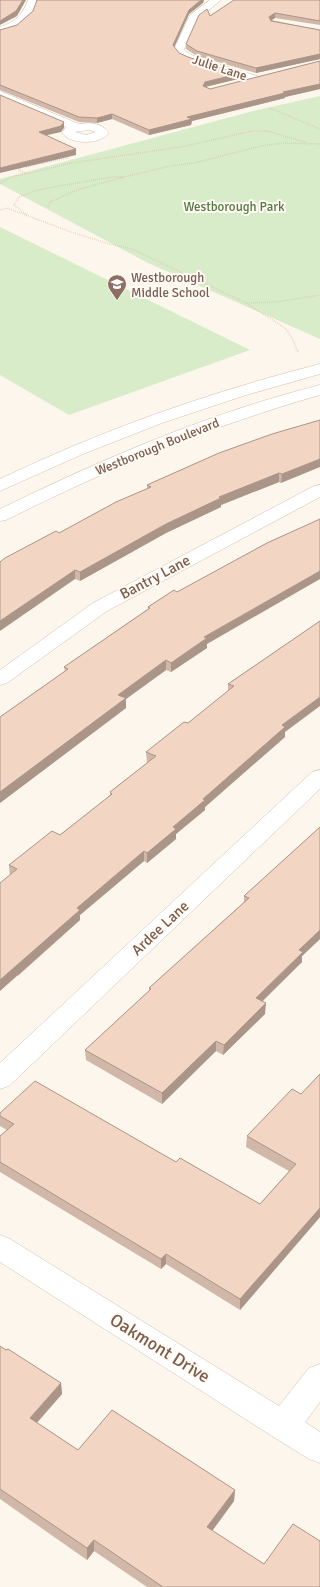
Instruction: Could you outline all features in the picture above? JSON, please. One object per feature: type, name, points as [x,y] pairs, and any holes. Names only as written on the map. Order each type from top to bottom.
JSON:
[{"type":"street","points":[[0,31],[13,26],[29,13],[33,0]]},
{"type":"street","name":"Julie Lane","points":[[216,0],[194,17],[179,49],[184,55],[192,59],[260,78],[233,84]]},
{"type":"street","points":[[0,94],[76,127]]},
{"type":"street","name":"Westborough Boulevard","points":[[0,486],[71,454],[137,427],[239,392],[320,370]]},
{"type":"street","name":"Westborough Boulevard","points":[[0,516],[92,472],[210,424],[320,390]]},
{"type":"street","name":"Bantry Lane","points":[[0,679],[100,607],[320,490]]},
{"type":"street","name":"Ardee Lane","points":[[0,1079],[320,777]]},
{"type":"street","name":"Oakmont Drive","points":[[0,1247],[320,1449]]},
{"type":"street","points":[[284,1426],[320,1378]]},
{"type":"path","points":[[270,108],[320,129]]},
{"type":"path","points":[[0,183],[12,177],[72,163],[186,146],[252,131],[267,131],[312,144]]},
{"type":"path","points":[[48,207],[50,202],[54,199],[77,190],[170,166],[194,163],[261,146],[283,143],[320,144]]},
{"type":"path","points":[[25,174],[19,170],[20,168],[71,157]]},
{"type":"path","points":[[29,217],[14,205],[19,197],[37,190],[63,185],[112,177],[124,177]]},
{"type":"path","points":[[0,210],[7,208],[106,243],[132,249],[246,303],[285,328],[292,338],[300,357]]},
{"type":"path","points":[[246,303],[276,302],[320,295]]},
{"type":"green space","name":"Westborough Park","points":[[320,96],[320,339],[148,263],[0,184],[0,179],[253,111]]},
{"type":"green space","points":[[0,227],[250,350],[69,415],[0,375]]},
{"type":"building","points":[[0,0],[23,0],[16,11],[0,21]]},
{"type":"building","points":[[37,0],[201,0],[189,10],[173,45],[179,53],[238,74],[205,82],[203,86],[210,89],[320,61],[320,84],[187,117],[192,119],[149,130],[112,114],[97,118],[79,117],[0,85],[0,30],[17,25],[33,11]]},
{"type":"building","points":[[234,0],[320,0],[320,21],[275,13],[269,17],[271,21],[320,30],[320,54],[256,68],[197,51],[186,44],[199,15],[207,9],[210,16]]},
{"type":"building","points":[[0,95],[64,122],[61,126],[39,132],[76,149],[0,168]]},
{"type":"building","points":[[320,420],[320,459],[282,474],[279,473],[219,497],[221,498],[166,524],[80,572],[75,570],[0,621],[0,562],[5,558],[56,531],[59,533],[116,502],[151,487],[147,485],[219,453],[272,434]]},
{"type":"building","points":[[320,519],[320,571],[204,637],[207,638],[171,663],[166,660],[118,695],[126,698],[0,792],[0,717],[68,669],[64,667],[174,590],[177,592],[267,543]]},
{"type":"building","points":[[320,621],[320,697],[282,725],[285,727],[173,827],[176,829],[147,853],[144,851],[77,908],[80,910],[0,980],[0,883],[17,869],[9,865],[52,831],[60,835],[112,794],[110,792],[156,756],[146,752],[184,722],[188,723],[234,686],[228,684]]},
{"type":"building","points":[[320,827],[320,930],[299,950],[303,952],[256,998],[266,1003],[224,1045],[216,1041],[162,1093],[85,1050],[151,989],[149,988],[249,898],[244,896]]},
{"type":"building","points":[[320,1074],[320,1208],[240,1299],[166,1254],[161,1259],[0,1162],[0,1136],[14,1124],[0,1116],[0,1113],[35,1081],[176,1162],[180,1158],[260,1204],[296,1164],[247,1136],[292,1089],[301,1094]]},
{"type":"building","points":[[0,1346],[6,1350],[8,1349],[61,1383],[30,1418],[78,1450],[112,1410],[235,1490],[207,1527],[264,1564],[293,1524],[320,1541],[320,1587],[163,1587],[94,1540],[87,1548],[0,1489]]},
{"type":"place","name":"Westborough Middle School","points":[[117,301]]}]
